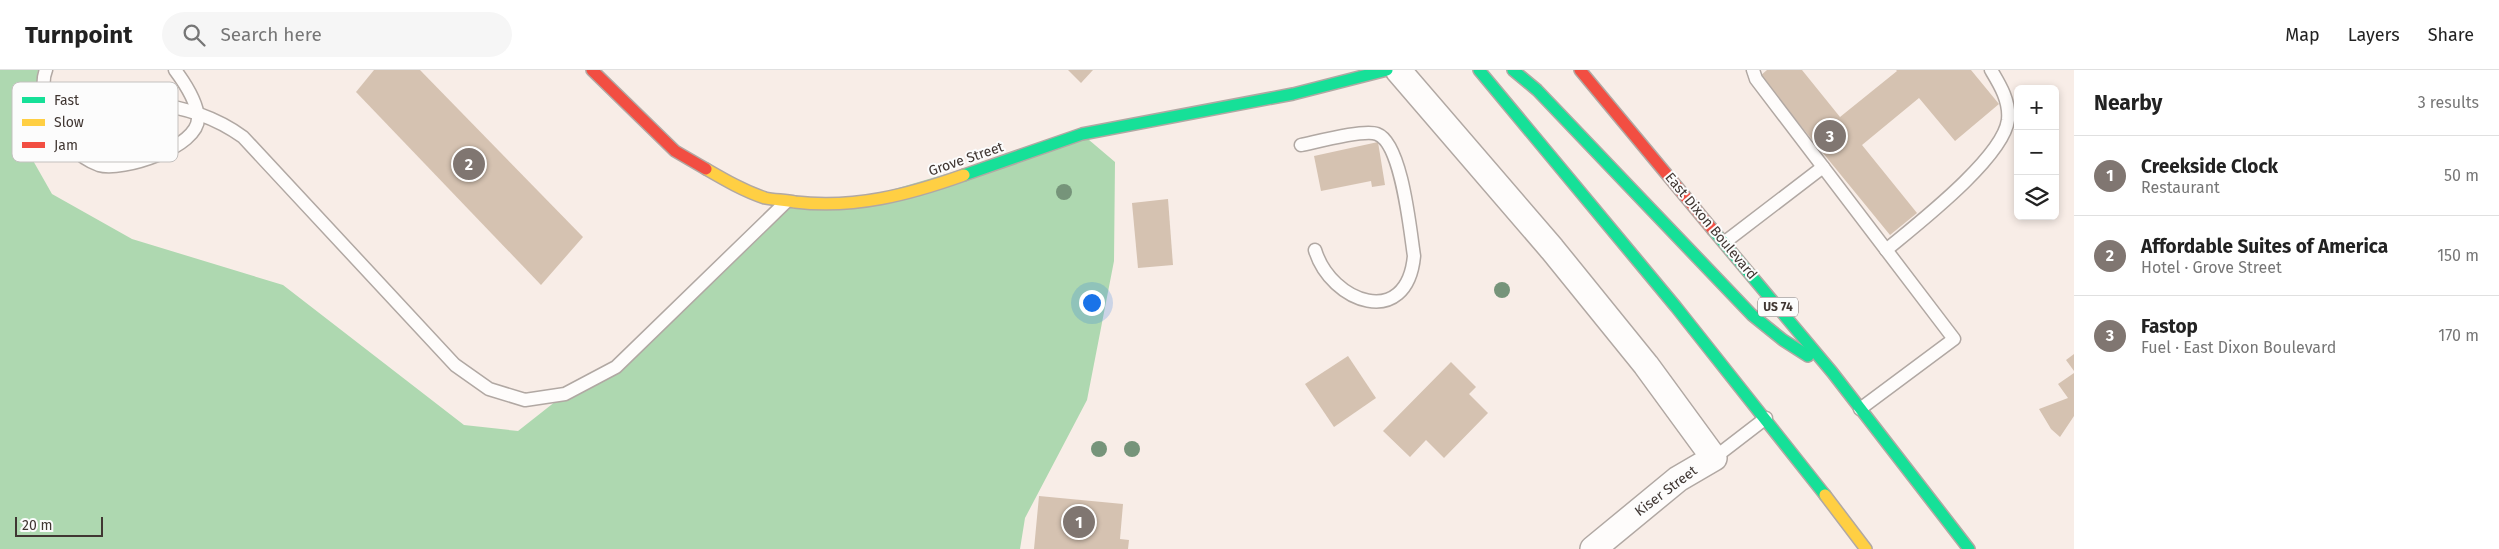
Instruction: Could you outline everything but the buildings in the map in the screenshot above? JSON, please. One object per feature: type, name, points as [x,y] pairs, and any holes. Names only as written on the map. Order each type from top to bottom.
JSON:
[{"type":"main road","name":"Grove Street","points":[[592,70],[675,150],[738,187],[766,198],[847,204],[880,200],[916,192],[1082,134],[1294,94],[1387,70]]},
{"type":"main road","points":[[1479,70],[1613,226],[1798,458],[1866,549]]},
{"type":"main road","points":[[1513,70],[1537,90],[1752,315],[1783,340],[1832,372]]},
{"type":"main road","name":"East Dixon Boulevard","points":[[1580,70],[1832,372],[1969,549]]},
{"type":"main road","points":[[1794,475],[1798,458]]},
{"type":"street","points":[[1398,70],[1552,248],[1646,365],[1714,458]]},
{"type":"street","name":"Kiser Street","points":[[1593,549],[1678,479],[1714,458]]},
{"type":"lane","points":[[175,70],[182,80],[198,119],[196,126],[178,144]]},
{"type":"lane","points":[[1753,70],[1756,79],[1954,339],[1860,409]]},
{"type":"lane","points":[[1886,250],[1949,195],[1996,144],[2008,122],[2008,108],[2002,88],[1991,70]]},
{"type":"lane","points":[[178,107],[196,111],[243,137],[455,365],[489,389],[525,400],[564,394],[616,367],[787,201]]},
{"type":"lane","points":[[1300,145],[1369,132],[1384,138],[1398,164],[1414,256],[1413,270],[1402,292],[1393,298],[1373,302],[1360,300],[1344,290],[1327,273],[1318,261],[1315,250]]},
{"type":"lane","points":[[92,162],[101,166],[124,165],[138,162]]},
{"type":"lane","points":[[1725,242],[1823,167]]},
{"type":"lane","name":"Kiser Street","points":[[1714,458],[1766,418]]},
{"type":"green space","points":[[0,70],[38,70],[37,82],[12,82],[12,162],[34,162],[52,194],[132,239],[283,285],[464,425],[518,431],[565,394],[616,367],[787,201],[847,203],[1082,134],[1115,162],[1114,261],[1087,400],[1025,518],[1020,549],[0,549]]},
{"type":"traffic: fast","points":[[964,175],[1082,134],[1293,94],[1387,70]]},
{"type":"traffic: fast","points":[[1479,70],[1676,307],[1825,495]]},
{"type":"traffic: fast","points":[[1513,70],[1537,90],[1752,315],[1783,340],[1808,356]]},
{"type":"traffic: fast","points":[[1713,230],[1832,372],[1969,549]]},
{"type":"traffic: slow","points":[[706,169],[742,189],[765,198],[817,204],[838,204],[881,199],[922,189],[964,175]]},
{"type":"traffic: slow","points":[[1825,495],[1866,549]]},
{"type":"traffic: jam","points":[[592,70],[675,151],[706,169]]},
{"type":"traffic: jam","points":[[1580,70],[1713,230]]},
{"type":"place","name":"Fastop","points":[[1830,136]]},
{"type":"place","name":"Affordable Suites of America","points":[[469,164]]},
{"type":"place","name":"Creekside Clock","points":[[1079,522]]}]
